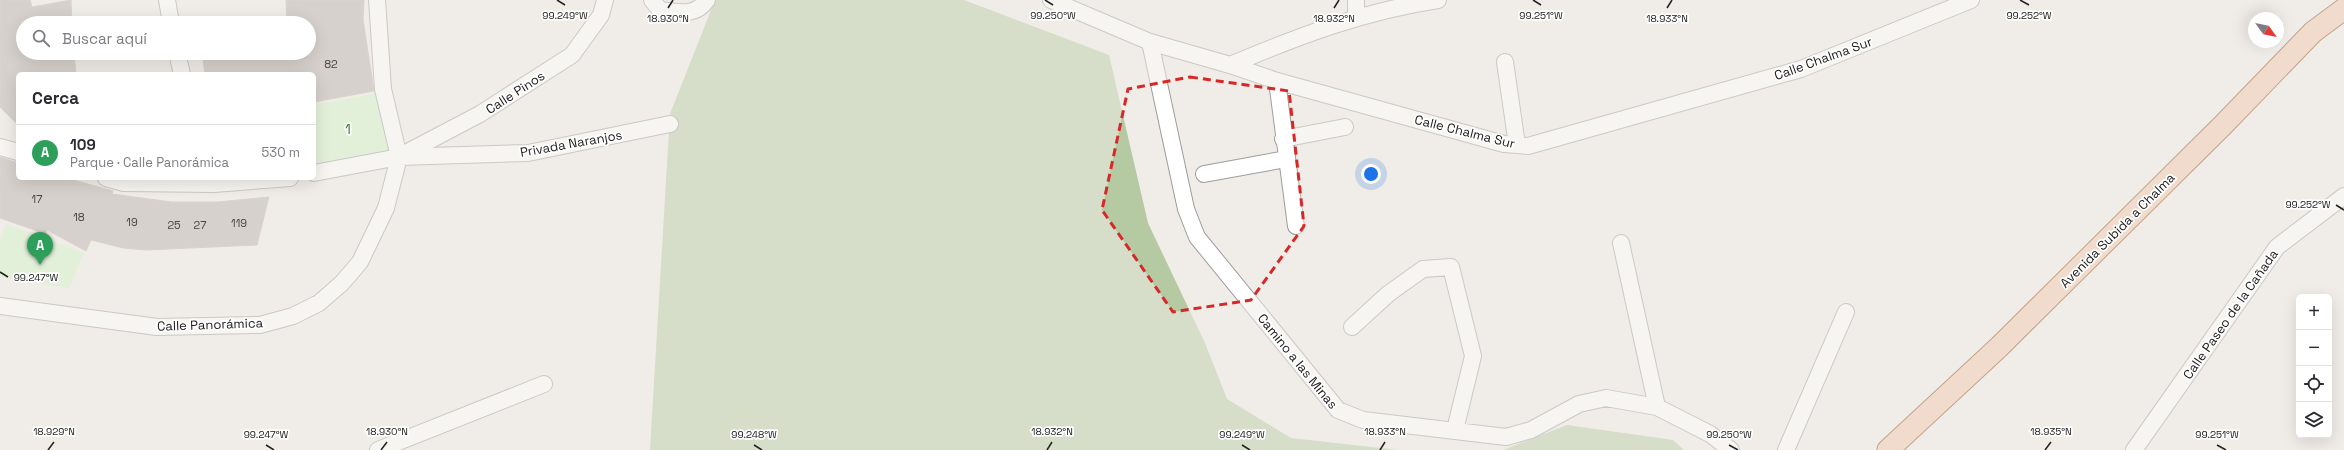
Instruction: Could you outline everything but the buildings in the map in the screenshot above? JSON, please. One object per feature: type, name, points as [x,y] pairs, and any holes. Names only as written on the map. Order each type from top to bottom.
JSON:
[{"type":"main road","name":"Avenida Subida a Chalma","points":[[1888,450],[2004,341],[2223,125],[2313,32],[2344,9]]},
{"type":"street","points":[[167,0],[170,16]]},
{"type":"street","points":[[316,173],[399,157],[383,89],[377,0]]},
{"type":"street","name":"Calle Pinos","points":[[399,157],[480,114],[572,55],[601,15],[605,0]]},
{"type":"street","points":[[652,0],[660,10],[690,13],[702,7],[707,0]]},
{"type":"street","name":"Calle Chalma Sur","points":[[1051,0],[1150,42],[1230,65],[1277,81],[1504,144],[1528,146],[1802,69],[1970,0]]},
{"type":"street","points":[[1356,0],[1356,17]]},
{"type":"street","points":[[1230,65],[1305,34],[1356,17],[1438,0]]},
{"type":"street","name":"Camino a las Minas","points":[[1150,42],[1186,209],[1197,237],[1338,410],[1363,420],[1506,437],[1532,430],[1579,404],[1606,398],[1657,408],[1710,434],[1731,450]]},
{"type":"street","points":[[179,60],[182,72]]},
{"type":"street","points":[[1505,62],[1517,145]]},
{"type":"street","points":[[1277,81],[1283,139],[1296,226]]},
{"type":"street","name":"Privada Naranjos","points":[[399,157],[528,153],[670,124]]},
{"type":"street","points":[[1283,139],[1345,127]]},
{"type":"street","points":[[0,147],[16,151]]},
{"type":"street","name":"Calle Panorámica","points":[[0,306],[157,327],[260,325],[293,316],[319,303],[342,283],[360,262],[386,208],[399,157]]},
{"type":"street","points":[[1204,174],[1286,159]]},
{"type":"street","points":[[113,180],[124,183],[239,180]]},
{"type":"street","name":"Calle Paseo de la Cañada","points":[[2134,450],[2278,247],[2344,196]]},
{"type":"street","points":[[1621,243],[1657,408]]},
{"type":"street","points":[[1352,327],[1388,294],[1423,269],[1451,267],[1473,356],[1455,430]]},
{"type":"street","points":[[1786,450],[1846,312]]},
{"type":"street","points":[[378,450],[544,384]]},
{"type":"highlighted area","points":[[1190,77],[1289,91],[1304,226],[1251,300],[1173,312],[1102,210],[1128,89]]},
{"type":"green space","points":[[715,0],[964,0],[1109,55],[1148,223],[1205,343],[1227,399],[1291,438],[1398,450],[650,450],[670,114]]},
{"type":"green space","name":"1","points":[[376,93],[389,154],[316,163],[316,105]]},
{"type":"green space","points":[[6,224],[84,253],[69,288],[0,277],[0,240]]},
{"type":"green space","points":[[1567,425],[1673,440],[1684,450],[1503,450]]},
{"type":"place","name":"109","points":[[40,265]]}]
